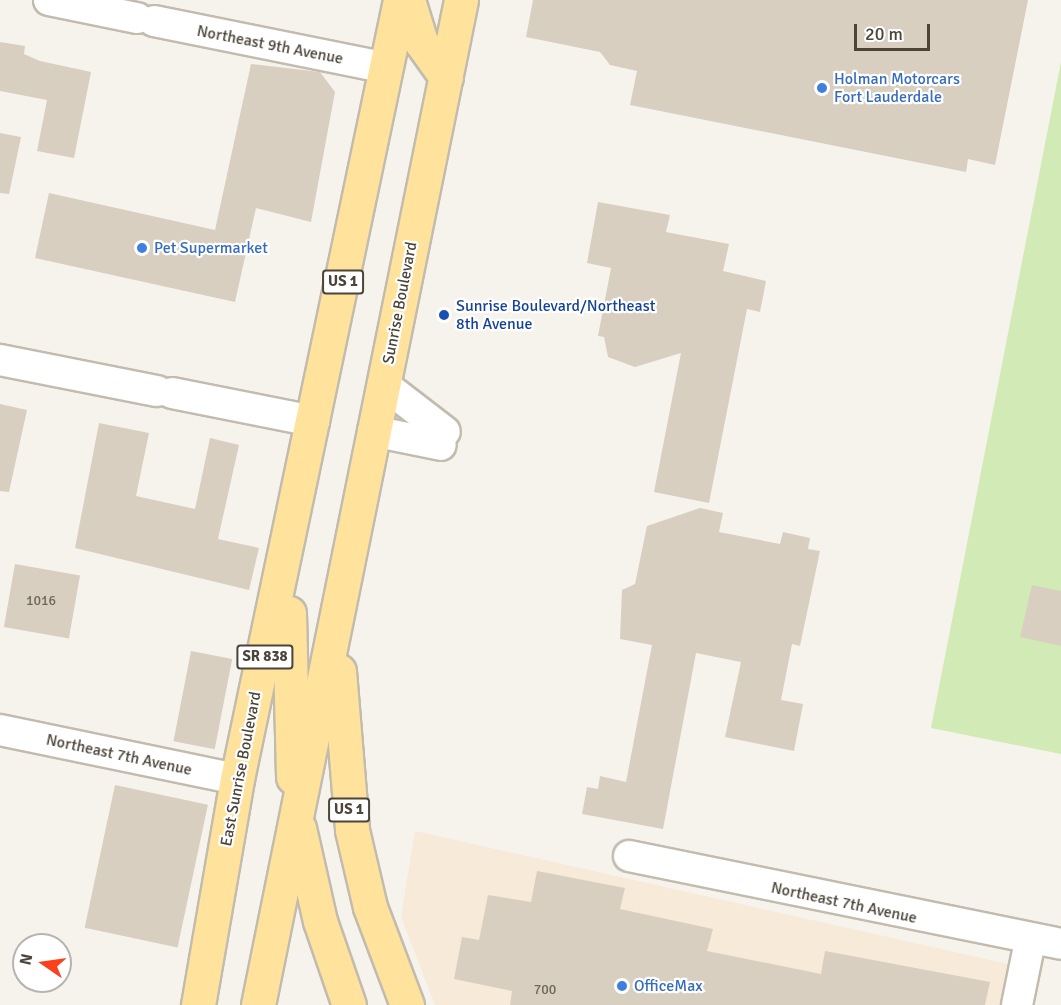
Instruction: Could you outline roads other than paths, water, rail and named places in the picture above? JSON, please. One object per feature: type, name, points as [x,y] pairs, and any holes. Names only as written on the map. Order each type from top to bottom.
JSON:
[{"type":"main road","name":"US 1","points":[[291,535],[400,0]]},
{"type":"main road","points":[[408,0],[421,42],[446,77]]},
{"type":"main road","name":"Sunrise Boulevard","points":[[340,606],[461,0]]},
{"type":"main road","points":[[291,535],[288,686],[296,813],[320,921],[349,1005]]},
{"type":"main road","name":"East Sunrise Boulevard","points":[[198,1005],[237,779],[291,535]]},
{"type":"main road","name":"US 1","points":[[340,606],[343,759],[352,830],[370,907],[407,1005]]},
{"type":"main road","points":[[258,1005],[340,606]]},
{"type":"street","name":"Northeast 9th Avenue","points":[[50,0],[387,68]]},
{"type":"street","points":[[0,360],[314,421]]},
{"type":"street","points":[[374,431],[443,439],[383,384]]},
{"type":"street","name":"Northeast 7th Avenue","points":[[0,730],[237,779]]},
{"type":"street","name":"Northeast 7th Avenue","points":[[628,856],[1030,941],[1061,944]]},
{"type":"street","points":[[1017,1005],[1030,941]]},
{"type":"place","name":"Holman Motorcars Fort Lauderdale","points":[[822,88]]},
{"type":"place","name":"Pet Supermarket","points":[[142,248]]},
{"type":"place","name":"Sunrise Boulevard/Northeast 8th Avenue","points":[[444,315]]},
{"type":"place","name":"OfficeMax","points":[[622,986]]}]
